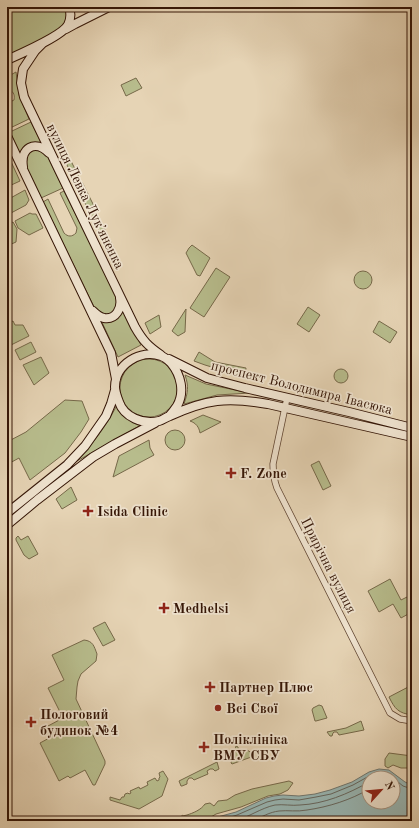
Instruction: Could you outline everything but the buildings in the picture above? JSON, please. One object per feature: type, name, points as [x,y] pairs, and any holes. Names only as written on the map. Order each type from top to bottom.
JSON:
[{"type":"main road","points":[[65,29],[69,24],[70,19],[69,7]]},
{"type":"main road","points":[[7,60],[109,7]]},
{"type":"main road","name":"вулиця Левка Лукʼяненка","points":[[43,42],[23,69],[21,83],[24,97],[142,339],[149,347],[164,357]]},
{"type":"main road","points":[[7,136],[111,353],[117,396],[120,405],[125,412],[133,418],[143,422],[160,421]]},
{"type":"main road","points":[[24,174],[22,158],[28,149],[34,146],[39,146],[48,151],[52,156]]},
{"type":"main road","points":[[90,310],[102,318],[111,318],[117,313],[121,306],[120,296]]},
{"type":"main road","points":[[7,513],[67,464],[85,446],[106,416],[112,404],[119,372],[124,366],[139,356],[150,354],[164,357],[174,366],[182,385],[178,405],[170,416],[93,457],[7,525]]},
{"type":"main road","name":"проспект Володимира Івасюка","points":[[164,357],[207,378],[412,428]]},
{"type":"main road","name":"проспект Володимира Івасюка","points":[[170,416],[198,405],[217,401],[251,401],[412,438]]},
{"type":"street","name":"Прирічна вулиця","points":[[286,398],[273,464],[274,481],[390,713],[400,719],[412,721]]},
{"type":"green space","points":[[12,7],[65,7],[67,12],[66,23],[53,34],[7,56],[7,9]]},
{"type":"green space","points":[[16,72],[19,95],[29,119],[8,129],[7,103],[14,100],[14,94],[7,90],[7,77]]},
{"type":"green space","points":[[136,78],[142,88],[126,96],[121,85]]},
{"type":"green space","points":[[31,122],[42,144],[20,154],[10,132]]},
{"type":"green space","points":[[60,139],[80,179],[75,181],[55,141]]},
{"type":"green space","points":[[37,148],[47,155],[63,188],[41,198],[25,164],[25,155]]},
{"type":"green space","points":[[7,153],[20,181],[7,187]]},
{"type":"green space","points":[[82,182],[95,208],[89,211],[76,185]]},
{"type":"green space","points":[[25,190],[29,200],[26,205],[11,213],[7,205],[7,200]]},
{"type":"green space","points":[[64,191],[117,297],[118,308],[109,316],[96,311],[43,202],[48,199],[64,233],[68,236],[72,236],[76,233],[77,228],[60,193]]},
{"type":"green space","points":[[96,212],[114,248],[109,251],[91,214]]},
{"type":"green space","points":[[30,213],[36,214],[43,228],[29,235],[18,228],[15,221]]},
{"type":"green space","points":[[13,222],[17,229],[16,242],[7,246],[7,225]]},
{"type":"green space","points":[[192,245],[210,258],[200,276],[197,275],[186,253]]},
{"type":"green space","points":[[216,268],[230,277],[204,317],[190,308]]},
{"type":"green space","points":[[363,271],[369,274],[372,280],[369,286],[363,289],[357,286],[354,280],[357,274]]},
{"type":"green space","points":[[308,307],[320,315],[309,332],[297,324]]},
{"type":"green space","points":[[122,309],[141,345],[118,357],[101,320]]},
{"type":"green space","points":[[186,309],[185,332],[178,336],[172,331]]},
{"type":"green space","points":[[159,315],[161,327],[150,334],[145,323]]},
{"type":"green space","points":[[13,321],[15,325],[23,325],[29,336],[7,347],[7,324]]},
{"type":"green space","points":[[379,321],[397,332],[390,343],[373,332]]},
{"type":"green space","points":[[31,342],[36,352],[20,360],[15,350]]},
{"type":"green space","points":[[199,352],[215,362],[246,368],[245,377],[194,361]]},
{"type":"green space","points":[[41,357],[49,373],[34,385],[23,365]]},
{"type":"green space","points":[[149,359],[160,361],[173,372],[176,377],[178,388],[176,399],[165,412],[160,415],[149,417],[138,415],[125,404],[122,399],[120,388],[122,377],[133,364],[138,361]]},
{"type":"green space","points":[[338,369],[344,369],[348,373],[348,379],[344,383],[338,383],[334,379],[334,373]]},
{"type":"green space","points":[[185,375],[206,384],[250,393],[217,395],[184,404],[188,390]]},
{"type":"green space","points":[[65,400],[82,401],[89,419],[65,453],[30,480],[19,458],[8,464],[7,442],[26,432]]},
{"type":"green space","points":[[116,407],[127,418],[141,425],[77,461],[108,422]]},
{"type":"green space","points":[[203,415],[221,422],[200,433],[197,426],[190,421]]},
{"type":"green space","points":[[175,430],[182,433],[185,440],[182,447],[175,450],[168,447],[165,440],[168,433]]},
{"type":"green space","points":[[149,440],[150,448],[154,455],[113,477],[119,456]]},
{"type":"green space","points":[[319,461],[331,486],[323,490],[311,465]]},
{"type":"green space","points":[[71,487],[77,500],[62,509],[56,499]]},
{"type":"green space","points":[[18,536],[21,540],[28,536],[38,554],[29,559],[24,555],[16,540]]},
{"type":"green space","points":[[390,579],[401,600],[411,595],[412,598],[412,612],[401,618],[393,604],[379,612],[368,591]]},
{"type":"green space","points":[[105,622],[115,640],[103,646],[93,628]]},
{"type":"green space","points":[[84,640],[94,646],[97,654],[96,661],[81,674],[78,681],[76,699],[105,761],[95,785],[93,785],[85,770],[70,778],[68,776],[59,781],[40,743],[53,736],[48,726],[63,718],[48,688],[64,680],[52,655]]},
{"type":"green space","points":[[412,685],[412,715],[400,712],[393,705],[389,697]]},
{"type":"green space","points":[[319,705],[322,706],[327,718],[315,721],[312,710]]},
{"type":"green space","points":[[361,721],[364,730],[339,735],[337,732],[334,732],[332,736],[330,736],[327,732],[346,728]]},
{"type":"green space","points":[[236,746],[241,752],[244,753],[247,750],[254,756],[232,764]]},
{"type":"green space","points":[[389,753],[412,756],[412,773],[407,768],[401,768],[393,765],[388,768],[385,766],[385,759]]},
{"type":"green space","points":[[217,762],[219,769],[215,771],[210,769],[207,771],[208,774],[194,780],[189,778],[187,784],[181,786],[179,781]]},
{"type":"green space","points":[[163,771],[168,779],[162,796],[139,809],[110,800],[110,797],[120,800],[125,794],[131,793],[130,791],[139,787],[140,789],[148,785],[147,782],[155,778],[157,781],[159,780],[159,773]]},
{"type":"green space","points":[[289,781],[293,783],[288,790],[280,794],[268,796],[241,807],[197,821],[179,821],[180,817],[183,815],[184,816],[197,811],[205,804],[210,803],[214,806],[218,801],[227,800],[235,795],[252,789]]},
{"type":"water","points":[[361,777],[361,810],[401,810],[401,779],[412,785],[412,821],[203,821],[236,812],[266,798],[283,795],[299,796],[315,794],[352,782]]},
{"type":"place","name":"F. Zone","points":[[231,473]]},
{"type":"place","name":"Isida Clinic","points":[[88,511]]},
{"type":"place","name":"Medhelsi","points":[[164,608]]},
{"type":"place","name":"Партнер Плюс","points":[[210,687]]},
{"type":"place","name":"Всі Свої","points":[[218,708]]},
{"type":"place","name":"Пологовий будинок №4","points":[[31,722]]},
{"type":"place","name":"Поліклініка ВМУ СБУ","points":[[204,747]]}]
